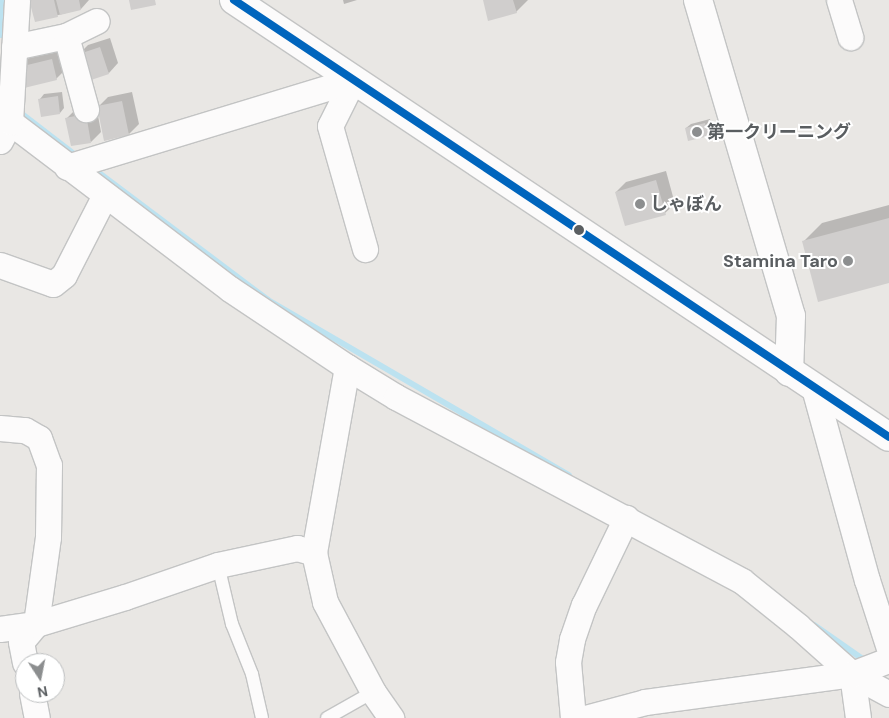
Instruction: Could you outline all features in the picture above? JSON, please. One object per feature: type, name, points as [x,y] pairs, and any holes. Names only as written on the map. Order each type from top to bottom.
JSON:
[{"type":"street","points":[[17,0],[12,87],[3,128],[78,163],[105,195],[230,289],[396,397],[742,581],[798,626],[852,674],[889,694]]},
{"type":"street","points":[[234,0],[889,437]]},
{"type":"street","points":[[698,0],[790,316],[789,372]]},
{"type":"street","points":[[845,1],[850,37]]},
{"type":"street","points":[[14,47],[66,36],[96,21]]},
{"type":"street","points":[[66,36],[86,109]]},
{"type":"street","points":[[78,163],[353,80]]},
{"type":"street","points":[[353,80],[330,126],[365,249]]},
{"type":"street","points":[[0,265],[53,284],[64,276],[105,195]]},
{"type":"street","points":[[347,366],[314,553],[325,602],[373,692],[391,718]]},
{"type":"street","points":[[814,388],[867,580],[889,648]]},
{"type":"street","points":[[0,428],[24,430],[39,438],[49,465],[48,537],[36,624],[21,642],[23,653]]},
{"type":"street","points":[[573,718],[568,662],[572,639],[584,605],[626,518]]},
{"type":"street","points":[[0,629],[36,624],[125,597],[218,565],[297,548],[314,553]]},
{"type":"street","points":[[585,718],[645,702],[852,674],[889,660]]},
{"type":"street","points":[[852,674],[858,718]]},
{"type":"street","points":[[34,703],[37,718]]},
{"type":"lane","points":[[218,565],[232,624],[252,674],[262,718]]},
{"type":"lane","points":[[326,718],[373,692]]},
{"type":"building","points":[[29,0],[54,0],[58,17],[35,22]]},
{"type":"building","points":[[56,0],[79,0],[81,10],[60,15]]},
{"type":"building","points":[[129,0],[155,0],[156,5],[131,10]]},
{"type":"building","points":[[483,0],[513,0],[517,13],[488,21]]},
{"type":"building","points":[[100,47],[109,74],[85,82],[76,55]]},
{"type":"building","points":[[52,59],[57,80],[24,88],[19,67]]},
{"type":"building","points":[[58,96],[60,114],[41,117],[38,99]]},
{"type":"building","points":[[122,101],[129,135],[104,141],[97,106]]},
{"type":"building","points":[[86,114],[91,143],[71,146],[65,118]]},
{"type":"building","points":[[705,123],[709,136],[688,141],[685,128]]},
{"type":"building","points":[[656,180],[666,215],[625,226],[615,192]]},
{"type":"building","points":[[889,218],[889,283],[818,302],[802,241]]},
{"type":"waterway","points":[[0,35],[2,0]]},
{"type":"waterway","points":[[17,110],[79,158]]},
{"type":"waterway","points":[[91,167],[268,300],[569,475]]},
{"type":"waterway","points":[[814,625],[867,662]]},
{"type":"transit line","points":[[234,0],[889,437]]},
{"type":"place","name":"第一クリーニング","points":[[697,132]]},
{"type":"place","name":"しゃぼん","points":[[640,204]]},
{"type":"place","name":"Stamina Taro","points":[[848,261]]}]
